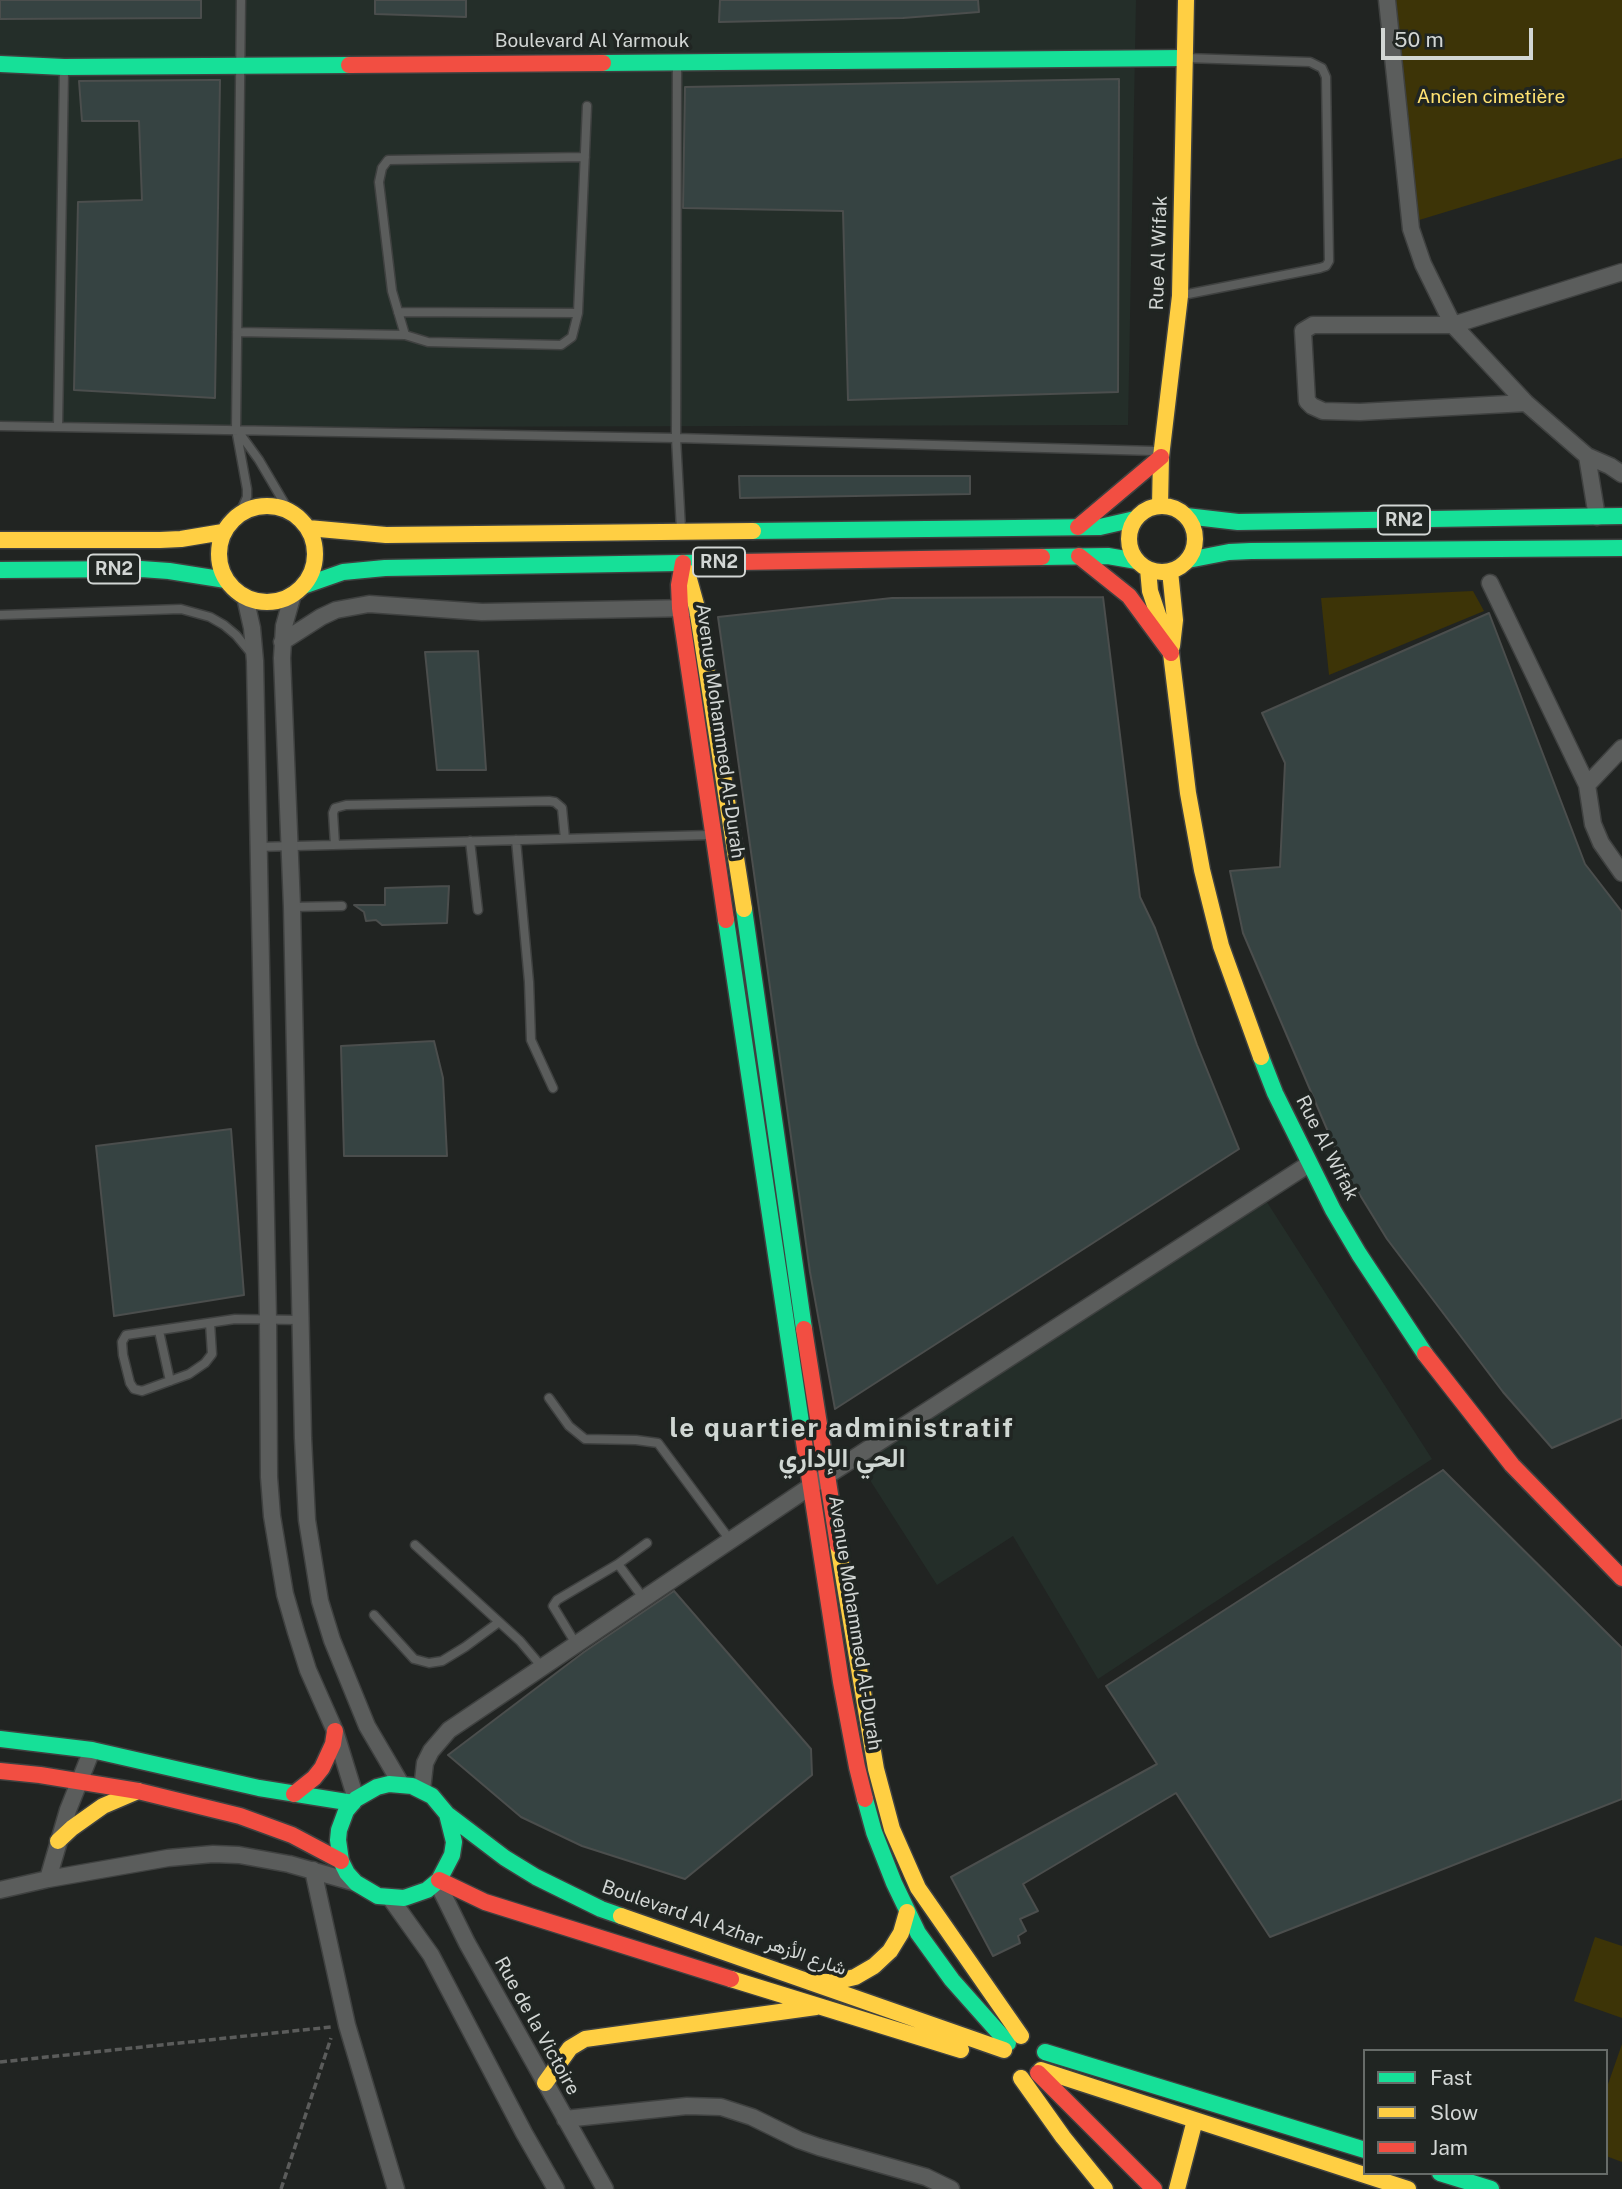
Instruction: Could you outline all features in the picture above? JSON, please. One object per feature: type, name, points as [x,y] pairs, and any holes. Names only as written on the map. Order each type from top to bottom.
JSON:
[{"type":"main road","name":"Rue Al Wifak","points":[[1160,506],[1161,454],[1180,296],[1186,0]]},
{"type":"main road","name":"Boulevard Al Yarmouk","points":[[0,64],[64,67],[1185,58]]},
{"type":"main road","points":[[1078,527],[1161,454]]},
{"type":"main road","points":[[245,597],[234,590],[226,580],[218,556],[219,544],[223,532],[240,513],[264,506],[289,511],[308,528],[313,539],[314,564],[310,576],[298,590]]},
{"type":"main road","name":"RN2","points":[[308,528],[386,535],[1078,527],[1109,526],[1135,519],[1150,508],[1160,506],[1178,510],[1186,516],[1238,522],[1622,516]]},
{"type":"main road","points":[[1186,516],[1195,533],[1195,542],[1188,560]]},
{"type":"main road","points":[[1135,519],[1128,540],[1131,551],[1142,565]]},
{"type":"main road","name":"RN2","points":[[0,540],[160,540],[223,532]]},
{"type":"main road","name":"RN2","points":[[245,597],[257,601],[282,600],[323,578],[364,568],[1079,556],[1118,557],[1163,572],[1170,571],[1188,560],[1229,552],[1622,548]]},
{"type":"main road","points":[[1079,556],[1129,596],[1171,653]]},
{"type":"main road","name":"Avenue Mohammed Al-Durah","points":[[682,563],[692,585],[697,608],[805,1334],[856,1660],[876,1769],[892,1829],[918,1888],[1011,2057],[1063,2137],[1105,2189]]},
{"type":"main road","name":"Avenue Mohammed Al-Durah","points":[[682,563],[680,608],[811,1486],[857,1767],[874,1832],[918,1933],[1011,2057]]},
{"type":"main road","name":"Rue Al Wifak","points":[[1142,565],[1171,653],[1188,793],[1202,870],[1222,946],[1275,1093],[1309,1164],[1366,1265],[1416,1342],[1478,1425],[1538,1494],[1622,1578]]},
{"type":"main road","name":"RN2","points":[[0,570],[141,569],[226,580]]},
{"type":"main road","name":"Rue Al Wifak","points":[[1170,571],[1175,620],[1171,653]]},
{"type":"main road","points":[[713,835],[732,833]]},
{"type":"main road","points":[[294,1794],[322,1768],[333,1744],[335,1731]]},
{"type":"main road","points":[[0,1739],[92,1750],[294,1794],[355,1801]]},
{"type":"main road","points":[[0,1771],[79,1780],[240,1815],[292,1835],[341,1861]]},
{"type":"main road","points":[[401,1784],[422,1790],[440,1804],[452,1828],[452,1855],[438,1881],[416,1895],[391,1899],[366,1891],[356,1883],[341,1861],[339,1830],[346,1811],[355,1801],[377,1787],[401,1784]]},
{"type":"main road","points":[[58,1841],[103,1806],[138,1791]]},
{"type":"main road","name":"Boulevard Al Azhar شارع الأزهر","points":[[447,1814],[505,1858],[590,1904],[812,1982],[1011,2057]]},
{"type":"main road","points":[[438,1881],[485,1902],[824,2006],[1011,2057],[1027,2078],[1040,2071],[1045,2052],[1033,2037],[1011,2057]]},
{"type":"main road","points":[[812,1982],[834,1982],[855,1977],[874,1966],[890,1951],[901,1933],[907,1912]]},
{"type":"main road","points":[[545,2083],[570,2048],[585,2039],[824,2006]]},
{"type":"main road","points":[[1045,2052],[1363,2149]]},
{"type":"main road","points":[[1040,2071],[1363,2174]]},
{"type":"main road","points":[[1040,2071],[1154,2189]]},
{"type":"main road","points":[[1177,2189],[1195,2120]]},
{"type":"main road","points":[[1365,2175],[1408,2189]]},
{"type":"main road","points":[[1446,2175],[1491,2189]]},
{"type":"street","points":[[1387,0],[1411,229],[1423,264],[1453,325],[1526,403],[1587,456],[1622,474]]},
{"type":"street","points":[[1526,403],[1331,412],[1318,410],[1307,401],[1303,331],[1313,325],[1453,325],[1622,272]]},
{"type":"street","points":[[1587,456],[1597,517]]},
{"type":"street","points":[[1490,583],[1587,785],[1593,824],[1601,843],[1622,873]]},
{"type":"street","points":[[298,590],[284,625],[282,642],[292,906],[300,1320],[307,1520],[320,1601],[332,1640],[367,1726],[401,1784]]},
{"type":"street","points":[[245,597],[252,628],[255,661],[269,1477],[277,1555],[296,1632],[308,1670],[335,1731],[355,1801]]},
{"type":"street","points":[[282,642],[336,610],[369,604],[482,612],[697,608]]},
{"type":"street","points":[[1587,785],[1622,748]]},
{"type":"street","points":[[422,1790],[425,1763],[439,1740],[449,1730],[828,1474],[1309,1164]]},
{"type":"street","points":[[48,1879],[58,1841],[92,1750]]},
{"type":"street","points":[[0,1890],[187,1855],[239,1855],[313,1870],[356,1883]]},
{"type":"street","points":[[313,1870],[347,2025],[396,2189]]},
{"type":"street","name":"Rue de la Victoire","points":[[438,1881],[467,1943],[605,2189]]},
{"type":"street","points":[[391,1899],[431,1955],[556,2189]]},
{"type":"street","points":[[565,2119],[687,2106],[721,2107],[752,2117],[799,2140],[926,2177],[951,2189]]},
{"type":"lane","points":[[240,513],[247,497],[236,429],[241,0]]},
{"type":"lane","points":[[1180,296],[1320,268],[1329,261],[1326,77],[1322,68],[1310,62],[1185,58]]},
{"type":"lane","points":[[677,62],[676,438],[681,531]]},
{"type":"lane","points":[[58,427],[64,67]]},
{"type":"lane","points":[[237,332],[405,335],[428,342],[561,345],[572,337],[578,313],[587,106]]},
{"type":"lane","points":[[405,335],[392,290],[379,182],[382,168],[388,160],[585,157]]},
{"type":"lane","points":[[398,312],[578,313]]},
{"type":"lane","points":[[0,426],[676,438],[1161,454]]},
{"type":"lane","points":[[236,429],[289,511]]},
{"type":"lane","points":[[0,615],[180,609],[195,612],[224,625],[241,641],[255,661]]},
{"type":"lane","points":[[335,845],[333,813],[335,808],[346,804],[549,802],[562,808],[565,839]]},
{"type":"lane","points":[[257,847],[713,835]]},
{"type":"lane","points":[[516,840],[529,982],[531,1040],[552,1088]]},
{"type":"lane","points":[[470,841],[478,910]]},
{"type":"lane","points":[[292,906],[342,906]]},
{"type":"lane","points":[[210,1323],[212,1354],[205,1363],[189,1374],[170,1381],[142,1391],[134,1389],[123,1356],[122,1342],[126,1335],[235,1319],[300,1320]]},
{"type":"lane","points":[[159,1331],[170,1381]]},
{"type":"lane","points":[[549,1398],[569,1426],[585,1439],[658,1443],[730,1540]]},
{"type":"lane","points":[[576,1644],[553,1606],[557,1600],[618,1564],[647,1543]]},
{"type":"lane","points":[[415,1545],[520,1641],[542,1667]]},
{"type":"lane","points":[[618,1564],[644,1599]]},
{"type":"lane","points":[[374,1615],[414,1660],[429,1662],[442,1661],[499,1622]]},
{"type":"path","points":[[0,2062],[335,2026],[281,2189]]},
{"type":"shaded area","points":[[0,0],[1136,0],[1128,425],[0,428]]},
{"type":"shaded area","points":[[1263,1196],[1432,1459],[1098,1679],[1013,1536],[937,1585],[859,1463]]},
{"type":"green space","name":"Ancien cimetière","points":[[1387,0],[1622,0],[1622,158],[1403,225]]},
{"type":"green space","points":[[1473,591],[1484,611],[1329,675],[1321,598]]},
{"type":"green space","points":[[1595,1937],[1622,1946],[1622,2018],[1574,2001]]},
{"type":"green space","points":[[1622,2044],[1622,2162],[1608,2157],[1608,2084]]},
{"type":"building","points":[[0,0],[201,0],[201,18],[0,19]]},
{"type":"building","points":[[375,0],[466,0],[466,17],[375,14]]},
{"type":"building","points":[[720,0],[978,0],[979,12],[903,18],[719,22]]},
{"type":"building","points":[[1119,79],[1118,392],[848,400],[843,211],[683,208],[685,87]]},
{"type":"building","points":[[220,80],[215,398],[74,390],[78,202],[142,200],[139,121],[82,121],[79,81]]},
{"type":"building","points":[[739,476],[970,476],[970,494],[740,498]]},
{"type":"building","points":[[1103,597],[1140,897],[1155,928],[1197,1045],[1239,1149],[835,1409],[810,1272],[718,617],[892,598]]},
{"type":"building","points":[[1489,613],[1585,864],[1622,912],[1622,1418],[1552,1448],[1503,1392],[1387,1239],[1344,1169],[1243,933],[1230,871],[1280,867],[1285,763],[1262,713]]},
{"type":"building","points":[[478,651],[486,770],[437,770],[425,652]]},
{"type":"building","points":[[449,886],[447,923],[382,925],[376,920],[366,921],[364,912],[354,905],[385,905],[385,888]]},
{"type":"building","points":[[434,1041],[443,1078],[447,1156],[344,1156],[341,1046]]},
{"type":"building","points":[[231,1129],[244,1295],[114,1316],[96,1146]]},
{"type":"building","points":[[1443,1470],[1622,1648],[1622,1799],[1270,1937],[1176,1793],[1023,1884],[1038,1911],[1020,1919],[1026,1931],[1018,1936],[1020,1943],[993,1956],[951,1877],[1157,1764],[1106,1686]]},
{"type":"building","points":[[674,1591],[811,1749],[812,1775],[685,1879],[582,1846],[521,1817],[448,1755],[584,1652]]},
{"type":"traffic: fast","points":[[603,63],[1185,58]]},
{"type":"traffic: fast","points":[[0,64],[64,67],[349,65]]},
{"type":"traffic: fast","points":[[1186,516],[1238,522],[1622,516]]},
{"type":"traffic: fast","points":[[753,531],[1100,527],[1135,519]]},
{"type":"traffic: fast","points":[[1188,560],[1229,552],[1251,551],[1622,548]]},
{"type":"traffic: fast","points":[[1042,557],[1108,556],[1137,561]]},
{"type":"traffic: fast","points":[[303,586],[343,572],[385,568],[738,562]]},
{"type":"traffic: fast","points":[[0,570],[141,569],[226,580]]},
{"type":"traffic: fast","points":[[744,909],[804,1329]]},
{"type":"traffic: fast","points":[[726,920],[802,1429]]},
{"type":"traffic: fast","points":[[1261,1057],[1275,1093],[1333,1210],[1425,1354]]},
{"type":"traffic: fast","points":[[0,1739],[92,1750],[259,1788],[353,1803]]},
{"type":"traffic: fast","points":[[447,1814],[454,1842],[452,1855],[439,1880],[427,1890],[404,1898],[378,1896],[356,1883],[347,1873],[341,1861],[338,1840],[346,1811],[356,1799],[377,1787],[389,1784],[412,1786],[432,1796],[447,1814],[505,1858],[536,1877],[621,1916]]},
{"type":"traffic: fast","points":[[865,1799],[874,1832],[894,1883],[918,1933],[952,1980],[1008,2043]]},
{"type":"traffic: fast","points":[[1045,2052],[1363,2149]]},
{"type":"traffic: fast","points":[[1446,2175],[1491,2189]]},
{"type":"traffic: slow","points":[[1160,506],[1161,457],[1180,296],[1186,0]]},
{"type":"traffic: slow","points":[[267,506],[285,509],[301,520],[312,536],[315,554],[312,572],[301,588],[285,599],[267,602],[249,599],[233,588],[222,572],[219,554],[222,536],[233,520],[249,509],[267,506]]},
{"type":"traffic: slow","points":[[1162,506],[1175,508],[1190,521],[1195,539],[1193,552],[1180,567],[1162,572],[1149,570],[1134,557],[1129,539],[1131,526],[1144,511],[1162,506]]},
{"type":"traffic: slow","points":[[308,528],[386,535],[753,531]]},
{"type":"traffic: slow","points":[[0,540],[160,540],[223,532]]},
{"type":"traffic: slow","points":[[1148,569],[1150,591],[1171,653],[1188,793],[1202,870],[1221,946],[1261,1057]]},
{"type":"traffic: slow","points":[[1170,571],[1175,620],[1172,646]]},
{"type":"traffic: slow","points":[[687,572],[697,608],[744,909]]},
{"type":"traffic: slow","points":[[838,1545],[876,1769],[892,1829],[918,1888],[1021,2036]]},
{"type":"traffic: slow","points":[[58,1841],[103,1806],[138,1791]]},
{"type":"traffic: slow","points":[[820,1982],[855,1977],[874,1966],[890,1951],[901,1933],[907,1912]]},
{"type":"traffic: slow","points":[[621,1916],[1004,2050]]},
{"type":"traffic: slow","points":[[731,1979],[961,2050]]},
{"type":"traffic: slow","points":[[545,2083],[570,2048],[585,2039],[816,2007]]},
{"type":"traffic: slow","points":[[1041,2070],[1363,2174]]},
{"type":"traffic: slow","points":[[1021,2078],[1063,2137],[1105,2189]]},
{"type":"traffic: slow","points":[[1177,2189],[1195,2120]]},
{"type":"traffic: slow","points":[[1365,2175],[1408,2189]]},
{"type":"traffic: jam","points":[[349,65],[603,63]]},
{"type":"traffic: jam","points":[[1078,527],[1161,457]]},
{"type":"traffic: jam","points":[[1079,556],[1129,596],[1171,653]]},
{"type":"traffic: jam","points":[[738,562],[1042,557]]},
{"type":"traffic: jam","points":[[683,563],[679,585],[680,608],[726,920]]},
{"type":"traffic: jam","points":[[804,1329],[838,1545]]},
{"type":"traffic: jam","points":[[1425,1354],[1512,1465],[1622,1578]]},
{"type":"traffic: jam","points":[[802,1429],[841,1682],[865,1799]]},
{"type":"traffic: jam","points":[[294,1794],[322,1768],[333,1744],[335,1731]]},
{"type":"traffic: jam","points":[[0,1771],[138,1791],[240,1816],[292,1835],[341,1861]]},
{"type":"traffic: jam","points":[[439,1880],[485,1902],[731,1979]]},
{"type":"traffic: jam","points":[[1038,2073],[1154,2189]]},
{"type":"district","name":"le quartier administratif الحي الإداري","points":[[842,1444]]}]
